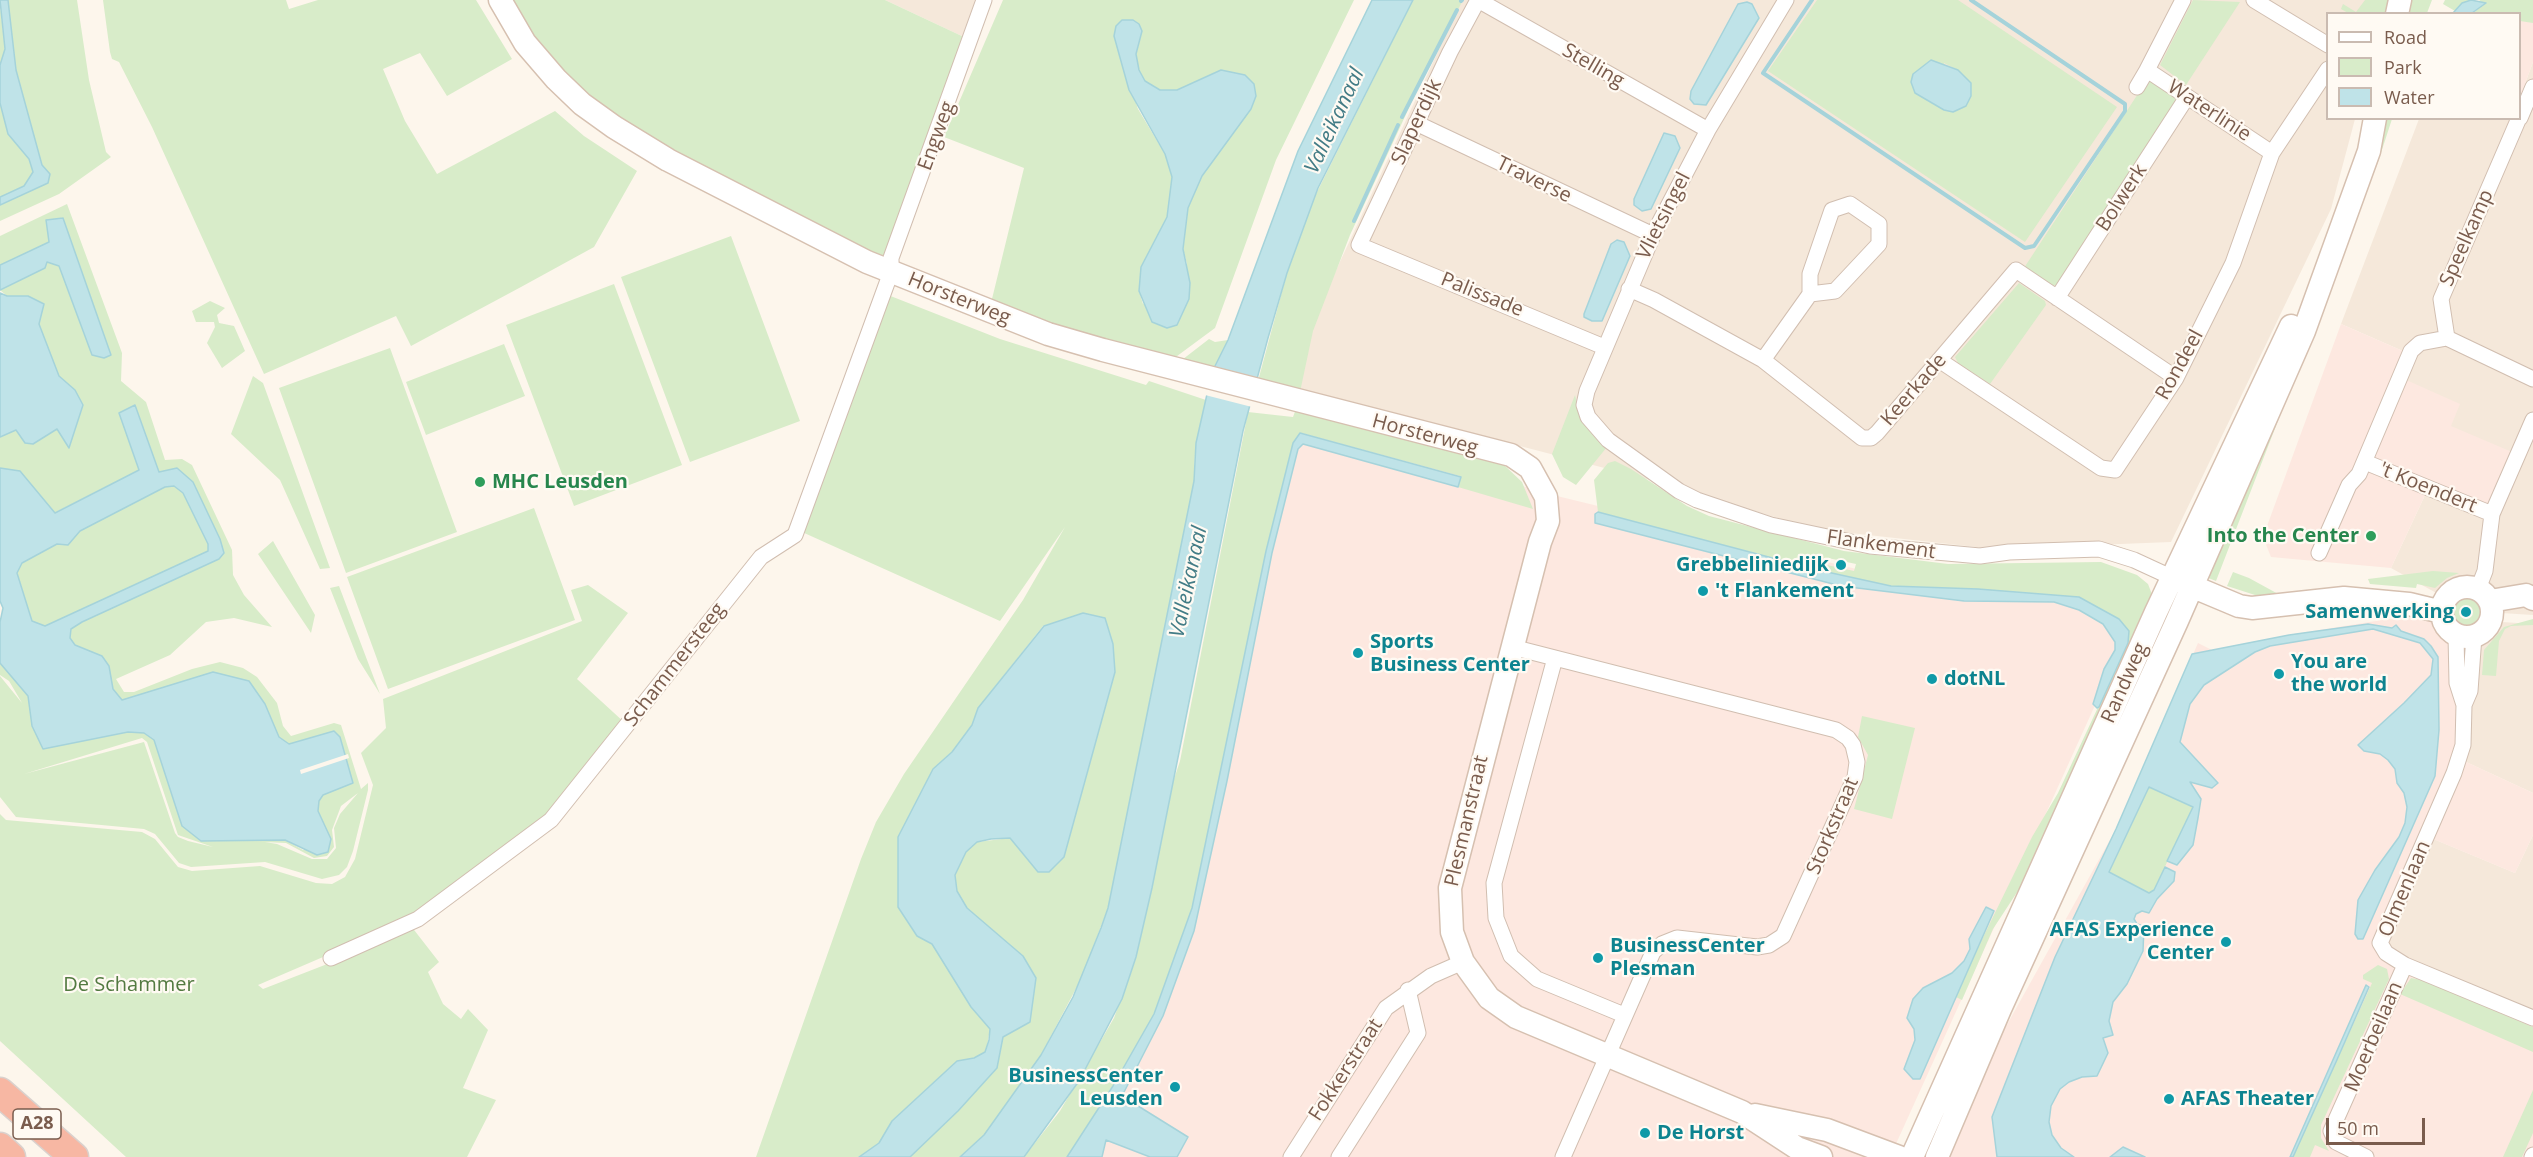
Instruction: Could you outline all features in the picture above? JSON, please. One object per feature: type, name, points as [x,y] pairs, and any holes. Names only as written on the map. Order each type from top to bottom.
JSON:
[{"type":"highway","name":"A28","points":[[0,1092],[74,1157]]},
{"type":"highway","name":"A28","points":[[0,1147],[11,1157]]},
{"type":"street","name":"Horsterweg","points":[[500,0],[525,43],[556,79],[582,104],[614,127],[668,160],[891,272],[1048,334],[1495,453],[1511,455],[1519,466]]},
{"type":"street","name":"Engweg","points":[[891,272],[891,258],[984,0]]},
{"type":"street","name":"Slaperdijk","points":[[1359,245],[1416,123],[1478,0]]},
{"type":"street","name":"Stelling","points":[[1478,0],[1708,130]]},
{"type":"street","name":"Vlietsingel","points":[[1608,440],[1588,417],[1584,405],[1604,347],[1653,235],[1708,130],[1786,0]]},
{"type":"street","name":"Waterlinie","points":[[2137,87],[2183,0]]},
{"type":"street","points":[[2254,0],[2326,44]]},
{"type":"street","name":"Waterlinie","points":[[2147,70],[2272,153]]},
{"type":"street","name":"Rondeel","points":[[1939,360],[2101,468],[2115,470],[2176,378],[2233,263],[2272,153],[2326,72]]},
{"type":"street","name":"Speelkamp","points":[[2521,114],[2533,87]]},
{"type":"street","name":"Bolwerk","points":[[2057,297],[2187,97]]},
{"type":"street","name":"Randweg","points":[[1912,1157],[2004,946],[2304,331],[2369,151],[2375,120]]},
{"type":"street","name":"Speelkamp","points":[[2447,338],[2441,299],[2518,120]]},
{"type":"street","name":"Traverse","points":[[1416,123],[1653,235]]},
{"type":"street","points":[[1763,360],[1810,294],[1810,274],[1832,210],[1850,204],[1879,225],[1879,244],[1835,291],[1810,294]]},
{"type":"street","name":"Palissade","points":[[1359,245],[1604,347]]},
{"type":"street","name":"Keerkade","points":[[1629,289],[1654,300],[1763,360],[1857,435],[1867,439],[1877,432],[2016,270],[2176,378]]},
{"type":"street","name":"Schammersteeg","points":[[331,958],[417,919],[551,820],[761,557],[795,535],[891,272]]},
{"type":"street","points":[[2447,338],[2533,379]]},
{"type":"street","name":"'t Koendert","points":[[2319,553],[2349,485],[2360,474],[2411,351],[2420,344],[2447,338]]},
{"type":"street","points":[[2533,420],[2492,514],[2485,571],[2487,601],[2485,630],[2465,636],[2446,626],[2444,606],[2460,588],[2487,601],[2528,607],[2533,601]]},
{"type":"street","name":"Flankement","points":[[1608,440],[1688,496],[1793,531],[1870,546],[1980,556],[2009,552],[2100,549],[2134,560],[2182,582]]},
{"type":"street","name":"'t Koendert","points":[[2365,462],[2492,514]]},
{"type":"street","name":"Plesmanstraat","points":[[1519,466],[1540,482],[1547,502],[1548,521],[1540,542],[1450,888],[1452,932],[1463,962],[1479,988],[1516,1017],[1742,1112],[1827,1130],[1899,1157]]},
{"type":"street","points":[[2182,582],[2223,601],[2252,608],[2344,598],[2371,587],[2444,606]]},
{"type":"street","name":"Randweg","points":[[1937,1157],[2182,582]]},
{"type":"street","name":"Olmenlaan","points":[[2465,636],[2457,683],[2464,705],[2463,745],[2454,773],[2380,943],[2386,952],[2405,965],[2533,1018]]},
{"type":"street","name":"Storkstraat","points":[[1512,647],[1836,730],[1848,738],[1856,752],[1855,777],[1783,936],[1763,947],[1687,937],[1668,940],[1657,948],[1650,958],[1624,1015],[1563,1157]]},
{"type":"street","name":"Plesmanstraat","points":[[1555,658],[1494,883],[1496,918],[1511,956],[1538,979],[1624,1015]]},
{"type":"street","name":"Fokkerstraat","points":[[1291,1157],[1386,1008],[1408,990],[1463,962]]},
{"type":"street","name":"Moerbeilaan","points":[[2366,1157],[2336,1143],[2331,1131],[2405,965]]},
{"type":"street","name":"Fokkerstraat","points":[[1339,1157],[1418,1033],[1408,990]]},
{"type":"street","name":"Plesmanstraat","points":[[1742,1112],[1797,1148],[1821,1157]]},
{"type":"shaded area","points":[[885,0],[975,0],[966,38]]},
{"type":"shaded area","points":[[1462,0],[2381,0],[2378,12],[2326,12],[2326,120],[2355,120],[2331,209],[2171,542],[1994,549],[1814,529],[1666,484],[1297,388],[1303,341]]},
{"type":"shaded area","points":[[2533,9],[2533,62],[2521,94],[2521,12],[2502,12]]},
{"type":"shaded area","points":[[2533,62],[2533,615],[2469,611],[2391,568],[2426,493],[2451,426],[2404,379],[2405,352],[2341,324],[2419,120],[2521,120],[2521,94]]},
{"type":"shaded area","points":[[2341,324],[2405,352],[2404,379],[2460,404],[2451,426],[2512,452],[2481,518],[2426,493],[2391,568],[2271,557],[2263,537]]},
{"type":"shaded area","points":[[1293,420],[1557,496],[1881,575],[2136,615],[1890,1157],[1054,1157],[1092,1095]]},
{"type":"shaded area","points":[[2446,610],[2480,647],[2464,761],[2533,793],[2533,835],[2515,873],[2431,838],[2386,936],[2389,951],[2533,1018],[2533,1157],[1943,1157],[1935,1154],[2116,829],[2198,643],[2212,650],[2287,635]]},
{"type":"shaded area","points":[[2502,622],[2533,624],[2533,793],[2464,761],[2480,647]]},
{"type":"shaded area","points":[[2533,835],[2533,1018],[2389,951],[2386,936],[2431,838],[2515,873]]},
{"type":"green space","points":[[8,0],[77,0],[89,80],[106,152],[111,157],[59,194],[0,221],[0,205],[48,183],[50,174],[42,165],[16,70]]},
{"type":"green space","points":[[103,0],[286,0],[289,9],[318,0],[476,0],[512,59],[447,96],[420,53],[383,69],[405,121],[437,174],[555,111],[584,136],[637,171],[594,247],[521,287],[411,346],[396,316],[264,374],[152,127],[119,62],[112,59]]},
{"type":"green space","points":[[506,0],[885,0],[966,38],[889,254],[877,259],[715,179],[577,92]]},
{"type":"green space","points":[[1003,0],[1354,0],[1276,160],[1215,328],[1169,362],[991,303],[1024,168],[944,137]],"holes":[[[1142,31],[1136,55],[1139,70],[1145,81],[1160,90],[1177,90],[1191,84],[1251,109],[1202,176],[1188,208],[1183,249],[1187,264],[1143,304],[1139,291],[1141,267],[1167,217],[1172,177],[1165,154],[1138,109],[1114,36]]]},
{"type":"green space","points":[[1413,0],[1463,0],[1421,82],[1350,235],[1313,331],[1300,392],[1258,381],[1287,273],[1312,202]]},
{"type":"green space","points":[[1817,0],[1958,0],[2117,107],[2025,242],[1768,71]],"holes":[[[1944,63],[1958,70],[1971,83],[1971,96],[1966,106],[1953,112]]]},
{"type":"green space","points":[[2193,0],[2240,2],[2186,85],[2160,65]]},
{"type":"green space","points":[[2365,0],[2391,0],[2388,12],[2356,12]]},
{"type":"green space","points":[[2410,0],[2432,0],[2427,12],[2407,12]]},
{"type":"green space","points":[[2445,0],[2471,0],[2462,3],[2455,11],[2443,4]]},
{"type":"green space","points":[[2479,0],[2533,0],[2533,23],[2521,21],[2521,12],[2474,12],[2484,4]]},
{"type":"green space","points":[[0,4],[5,49],[0,65]]},
{"type":"green space","points":[[2343,4],[2356,12],[2346,12],[2341,9]]},
{"type":"green space","points":[[2149,77],[2174,95],[2177,104],[2058,285],[2050,286],[2024,268]]},
{"type":"green space","points":[[0,103],[8,134],[29,159],[33,173],[25,186],[0,197]]},
{"type":"green space","points":[[2383,120],[2392,120],[2378,162],[2216,581],[2201,575]]},
{"type":"green space","points":[[67,204],[122,353],[121,381],[146,402],[165,460],[182,459],[192,465],[232,550],[233,575],[244,595],[272,627],[234,618],[206,622],[170,655],[116,679],[124,692],[134,692],[192,669],[220,662],[243,668],[257,677],[277,703],[283,726],[291,736],[334,723],[341,725],[361,789],[368,783],[368,790],[353,851],[347,867],[339,875],[322,879],[265,862],[191,867],[179,863],[155,834],[144,829],[16,817],[0,797],[0,676],[22,703],[9,681],[0,675],[0,663],[28,696],[32,726],[43,749],[129,732],[144,733],[154,740],[182,826],[285,840],[303,850],[331,839],[318,811],[322,795],[353,783],[340,737],[289,744],[279,737],[265,704],[213,672],[122,700],[113,689],[109,666],[102,656],[75,645],[70,638],[70,629],[82,622],[219,559],[224,553],[220,539],[193,482],[177,468],[159,472],[135,405],[119,413],[139,470],[54,513],[20,471],[0,468],[0,437],[16,430],[25,443],[33,444],[57,429],[69,447],[75,428],[75,390],[59,376],[28,296],[7,296],[0,290],[45,268],[47,262],[59,266],[92,355],[104,358],[49,242],[0,265],[0,236]],"holes":[[[142,738],[147,742],[178,835],[213,847],[188,841],[178,837],[175,833],[144,742],[24,774]],[[358,793],[340,814],[334,828],[336,848],[327,859],[312,859],[277,844],[265,842],[286,843],[314,858],[327,856],[334,847],[332,830],[341,806]]]},
{"type":"green space","points":[[731,236],[800,421],[690,462],[621,277]]},
{"type":"green space","points":[[2019,283],[2045,301],[2046,305],[1990,384],[1958,363],[1955,357]]},
{"type":"green space","points":[[614,284],[682,465],[574,506],[506,325]]},
{"type":"green space","points":[[888,295],[1000,339],[1146,385],[1149,381],[1206,400],[1195,453],[1194,481],[1108,908],[1081,979],[1041,1055],[984,1135],[960,1157],[910,1157],[958,1111],[997,1068],[1003,1037],[967,908],[957,891],[955,874],[966,852],[977,842],[1010,838],[1038,872],[1049,872],[1064,857],[1115,672],[1105,618],[1083,613],[1043,626],[978,708],[972,725],[952,752],[933,769],[921,796],[917,936],[932,944],[971,1007],[990,1029],[986,1052],[974,1058],[957,1061],[892,1121],[879,1143],[859,1157],[756,1157],[876,822],[904,774],[1023,600],[1065,527],[1000,621],[802,532]]},
{"type":"green space","points":[[210,301],[225,308],[217,315],[219,323],[234,326],[245,351],[222,368],[207,343],[215,327],[214,322],[196,322],[192,311]]},
{"type":"green space","points":[[1209,339],[1215,342],[1228,340],[1212,372],[1178,363]]},
{"type":"green space","points":[[504,344],[525,396],[426,435],[406,382]]},
{"type":"green space","points":[[390,348],[457,532],[346,573],[279,388]]},
{"type":"green space","points":[[253,376],[263,383],[330,568],[320,569],[280,480],[231,434]]},
{"type":"green space","points":[[1575,395],[1580,415],[1593,435],[1607,447],[1576,485],[1563,477],[1552,454]]},
{"type":"green space","points":[[1297,406],[1503,464],[1522,482],[1533,509],[1458,487],[1460,476],[1301,433],[1293,443],[1266,551],[1192,908],[1154,1014],[1113,1086],[1067,1157],[1024,1157],[1060,1111],[1114,1018],[1136,957],[1170,791],[1180,761],[1248,412],[1293,417]]},
{"type":"green space","points":[[1615,461],[1631,469],[1687,506],[1709,516],[1844,551],[1948,564],[2101,562],[2137,575],[2148,584],[2153,597],[2029,874],[1993,929],[1962,1000],[1956,997],[1970,964],[2032,837],[2058,793],[2128,643],[2119,619],[2079,597],[1978,589],[1891,586],[1818,570],[1598,512],[1594,480],[1608,463]],"holes":[[[1828,558],[1856,564],[1854,571],[1827,565]]]},
{"type":"green space","points":[[174,486],[183,493],[208,544],[208,551],[45,626],[32,621],[17,572],[22,563],[57,544],[68,545],[80,531],[165,487]]},
{"type":"green space","points":[[534,508],[575,620],[388,689],[347,577]]},
{"type":"green space","points":[[273,541],[315,615],[311,633],[258,554]]},
{"type":"green space","points":[[2433,571],[2459,573],[2447,578],[2435,588],[2417,584],[2416,588],[2370,584],[2368,579]]},
{"type":"green space","points":[[2233,572],[2280,595],[2255,595],[2227,586]]},
{"type":"green space","name":"De Schammer","points":[[588,585],[628,613],[577,679],[625,723],[544,822],[416,917],[258,985],[263,989],[335,961],[411,926],[439,962],[428,972],[443,1004],[461,1019],[468,1009],[488,1030],[463,1088],[496,1100],[467,1157],[126,1157],[0,1041],[0,814],[6,820],[142,832],[155,839],[178,867],[192,871],[260,866],[316,883],[332,884],[345,877],[355,859],[373,785],[361,753],[386,728],[383,699],[582,621],[571,590]]},
{"type":"green space","points":[[339,586],[380,694],[358,659],[330,588]]},
{"type":"green space","points":[[2467,592],[2481,597],[2486,611],[2481,625],[2467,630],[2453,625],[2448,611],[2453,597]]},
{"type":"green space","points":[[2533,619],[2533,625],[2511,626],[2505,629],[2499,641],[2496,676],[2482,675],[2484,650],[2504,627]]},
{"type":"green space","points":[[1862,716],[1915,728],[1892,819],[1854,809],[1868,755],[1858,737]]},
{"type":"green space","points":[[2149,787],[2193,807],[2154,890],[2149,893],[2109,873]]},
{"type":"green space","points":[[2378,965],[2387,969],[2389,979],[2321,1125],[2321,1138],[2329,1151],[2315,1145],[2310,1157],[2293,1157],[2372,983],[2363,979],[2363,975]]},
{"type":"green space","points":[[2411,978],[2422,980],[2533,1027],[2533,1052],[2400,994]]},
{"type":"green space","points":[[2533,1090],[2533,1133],[2522,1157],[2503,1157]]},
{"type":"water","points":[[0,0],[8,0],[16,70],[42,165],[50,174],[48,183],[0,205],[0,197],[24,186],[33,172],[29,159],[8,134],[0,103],[0,65],[5,49]]},
{"type":"water","name":"Valleikanaal","points":[[1372,0],[1413,0],[1318,188],[1287,273],[1268,338],[1243,431],[1152,888],[1136,957],[1122,999],[1079,1081],[1024,1157],[960,1157],[984,1135],[1041,1055],[1073,997],[1101,928],[1108,908],[1194,481],[1196,443],[1212,372],[1228,340],[1298,151]]},
{"type":"water","points":[[2471,0],[2486,3],[2473,12],[2454,12],[2462,3]]},
{"type":"water","points":[[1747,2],[1752,4],[1759,18],[1706,105],[1694,104],[1690,99],[1691,91],[1738,4]]},
{"type":"water","points":[[1122,20],[1133,20],[1139,24],[1142,31],[1136,54],[1139,70],[1145,81],[1160,90],[1177,90],[1221,70],[1245,75],[1254,84],[1256,96],[1251,109],[1202,176],[1188,208],[1183,249],[1190,283],[1189,299],[1177,325],[1167,328],[1152,322],[1139,291],[1141,267],[1167,217],[1172,177],[1165,154],[1129,90],[1114,36],[1116,26]]},
{"type":"water","points":[[1931,60],[1958,70],[1971,83],[1971,96],[1966,106],[1953,112],[1944,110],[1915,93],[1911,82],[1913,74]]},
{"type":"water","points":[[1664,133],[1675,136],[1680,148],[1651,209],[1642,211],[1634,205],[1634,199]]},
{"type":"water","points":[[63,218],[111,355],[104,358],[92,355],[59,266],[47,262],[45,268],[0,290],[0,265],[49,242],[46,220]]},
{"type":"water","points":[[1617,240],[1624,242],[1630,256],[1602,321],[1592,321],[1584,317],[1584,314],[1611,244]]},
{"type":"water","points":[[0,293],[7,296],[28,296],[44,304],[39,324],[59,376],[75,390],[83,405],[69,448],[57,429],[33,444],[25,443],[16,430],[0,437]]},
{"type":"water","points":[[135,405],[159,472],[177,468],[193,482],[220,539],[224,553],[219,559],[82,622],[71,629],[70,638],[75,645],[102,656],[109,666],[113,689],[122,700],[213,672],[249,681],[265,704],[279,737],[289,744],[334,731],[340,737],[353,783],[323,795],[319,801],[318,811],[331,839],[328,852],[317,855],[285,840],[201,841],[182,826],[154,740],[144,733],[128,732],[43,749],[32,726],[28,696],[0,663],[0,622],[3,608],[0,601],[0,468],[20,471],[55,513],[139,470],[119,413]],"holes":[[[174,486],[183,493],[208,544],[208,551],[45,626],[32,621],[17,573],[22,563],[57,544],[68,545],[80,531],[165,487]]]},
{"type":"water","points":[[1300,433],[1461,477],[1458,487],[1303,444],[1298,449],[1272,553],[1227,781],[1194,931],[1163,1016],[1122,1096],[1188,1137],[1177,1157],[1150,1157],[1106,1140],[1102,1157],[1067,1157],[1113,1086],[1154,1014],[1192,908],[1266,551],[1293,443]]},
{"type":"water","points":[[1598,512],[1818,570],[1891,586],[1978,589],[2079,597],[2119,619],[2129,631],[2128,643],[2097,708],[2093,704],[2104,669],[2115,650],[2115,642],[2103,624],[2079,610],[2054,602],[1964,601],[1841,586],[1595,523],[1595,514]]},
{"type":"water","points":[[1083,613],[1105,618],[1113,644],[1115,672],[1064,857],[1049,872],[1038,872],[1010,838],[991,839],[977,842],[966,852],[955,875],[957,891],[967,908],[1023,956],[1036,978],[1030,1022],[1003,1037],[997,1068],[958,1111],[910,1157],[859,1157],[879,1143],[892,1121],[957,1061],[974,1058],[985,1052],[989,1040],[990,1029],[971,1007],[932,944],[917,936],[898,907],[898,837],[933,769],[952,752],[972,725],[978,708],[1044,626]]},
{"type":"water","points":[[2368,624],[2392,628],[2396,625],[2401,631],[2424,639],[2431,646],[2438,657],[2439,730],[2435,776],[2363,939],[2358,939],[2355,934],[2358,900],[2375,870],[2399,837],[2405,823],[2407,807],[2404,793],[2397,783],[2395,769],[2388,760],[2380,754],[2364,751],[2358,745],[2431,675],[2433,659],[2420,643],[2373,629],[2270,646],[2255,652],[2204,685],[2190,704],[2180,742],[2218,783],[2212,788],[2190,782],[2201,799],[2193,845],[2177,865],[2167,861],[2193,807],[2149,787],[2109,872],[2149,893],[2154,890],[2165,867],[2175,872],[2174,881],[2157,899],[2149,913],[2142,911],[2136,914],[2134,919],[2137,924],[2144,926],[2143,951],[2127,984],[2113,1002],[2109,1021],[2113,1035],[2103,1038],[2108,1053],[2097,1076],[2082,1077],[2069,1082],[2060,1089],[2051,1106],[2049,1122],[2052,1135],[2061,1148],[2074,1157],[1997,1157],[1992,1117],[2055,957],[2116,829],[2192,654],[2289,635]]},
{"type":"water","points":[[1986,907],[1994,911],[1920,1079],[1913,1079],[1904,1069],[1915,1040],[1914,1029],[1907,1018],[1913,999],[1923,988],[1952,973],[1964,961],[1970,949],[1969,939]]},
{"type":"water","points":[[2366,985],[2369,987],[2336,1062],[2293,1157],[2290,1157]]},
{"type":"water","points":[[2123,1147],[2145,1157],[2110,1157]]},
{"type":"pier","points":[[1207,387],[1254,399],[1252,407],[1205,395]]},
{"type":"pier","points":[[348,754],[349,758],[301,774],[300,770]]},
{"type":"waterway","points":[[1812,0],[1763,73],[2025,248],[2034,246],[2125,111],[2125,104],[1971,0]]},
{"type":"waterway","points":[[1402,117],[1457,10]]},
{"type":"waterway","points":[[1354,221],[1398,125]]},
{"type":"place","name":"MHC Leusden","points":[[480,482]]},
{"type":"place","name":"Into the Center","points":[[2371,536]]},
{"type":"place","name":"Grebbeliniedijk","points":[[1841,565]]},
{"type":"place","name":"'t Flankement","points":[[1703,591]]},
{"type":"place","name":"Samenwerking","points":[[2466,612]]},
{"type":"place","name":"Sports Business Center","points":[[1358,653]]},
{"type":"place","name":"You are the world","points":[[2279,674]]},
{"type":"place","name":"dotNL","points":[[1932,679]]},
{"type":"place","name":"AFAS Experience Center","points":[[2226,942]]},
{"type":"place","name":"BusinessCenter Plesman","points":[[1598,958]]},
{"type":"place","name":"BusinessCenter Leusden","points":[[1175,1087]]},
{"type":"place","name":"AFAS Theater","points":[[2169,1099]]},
{"type":"place","name":"De Horst","points":[[1645,1133]]}]
